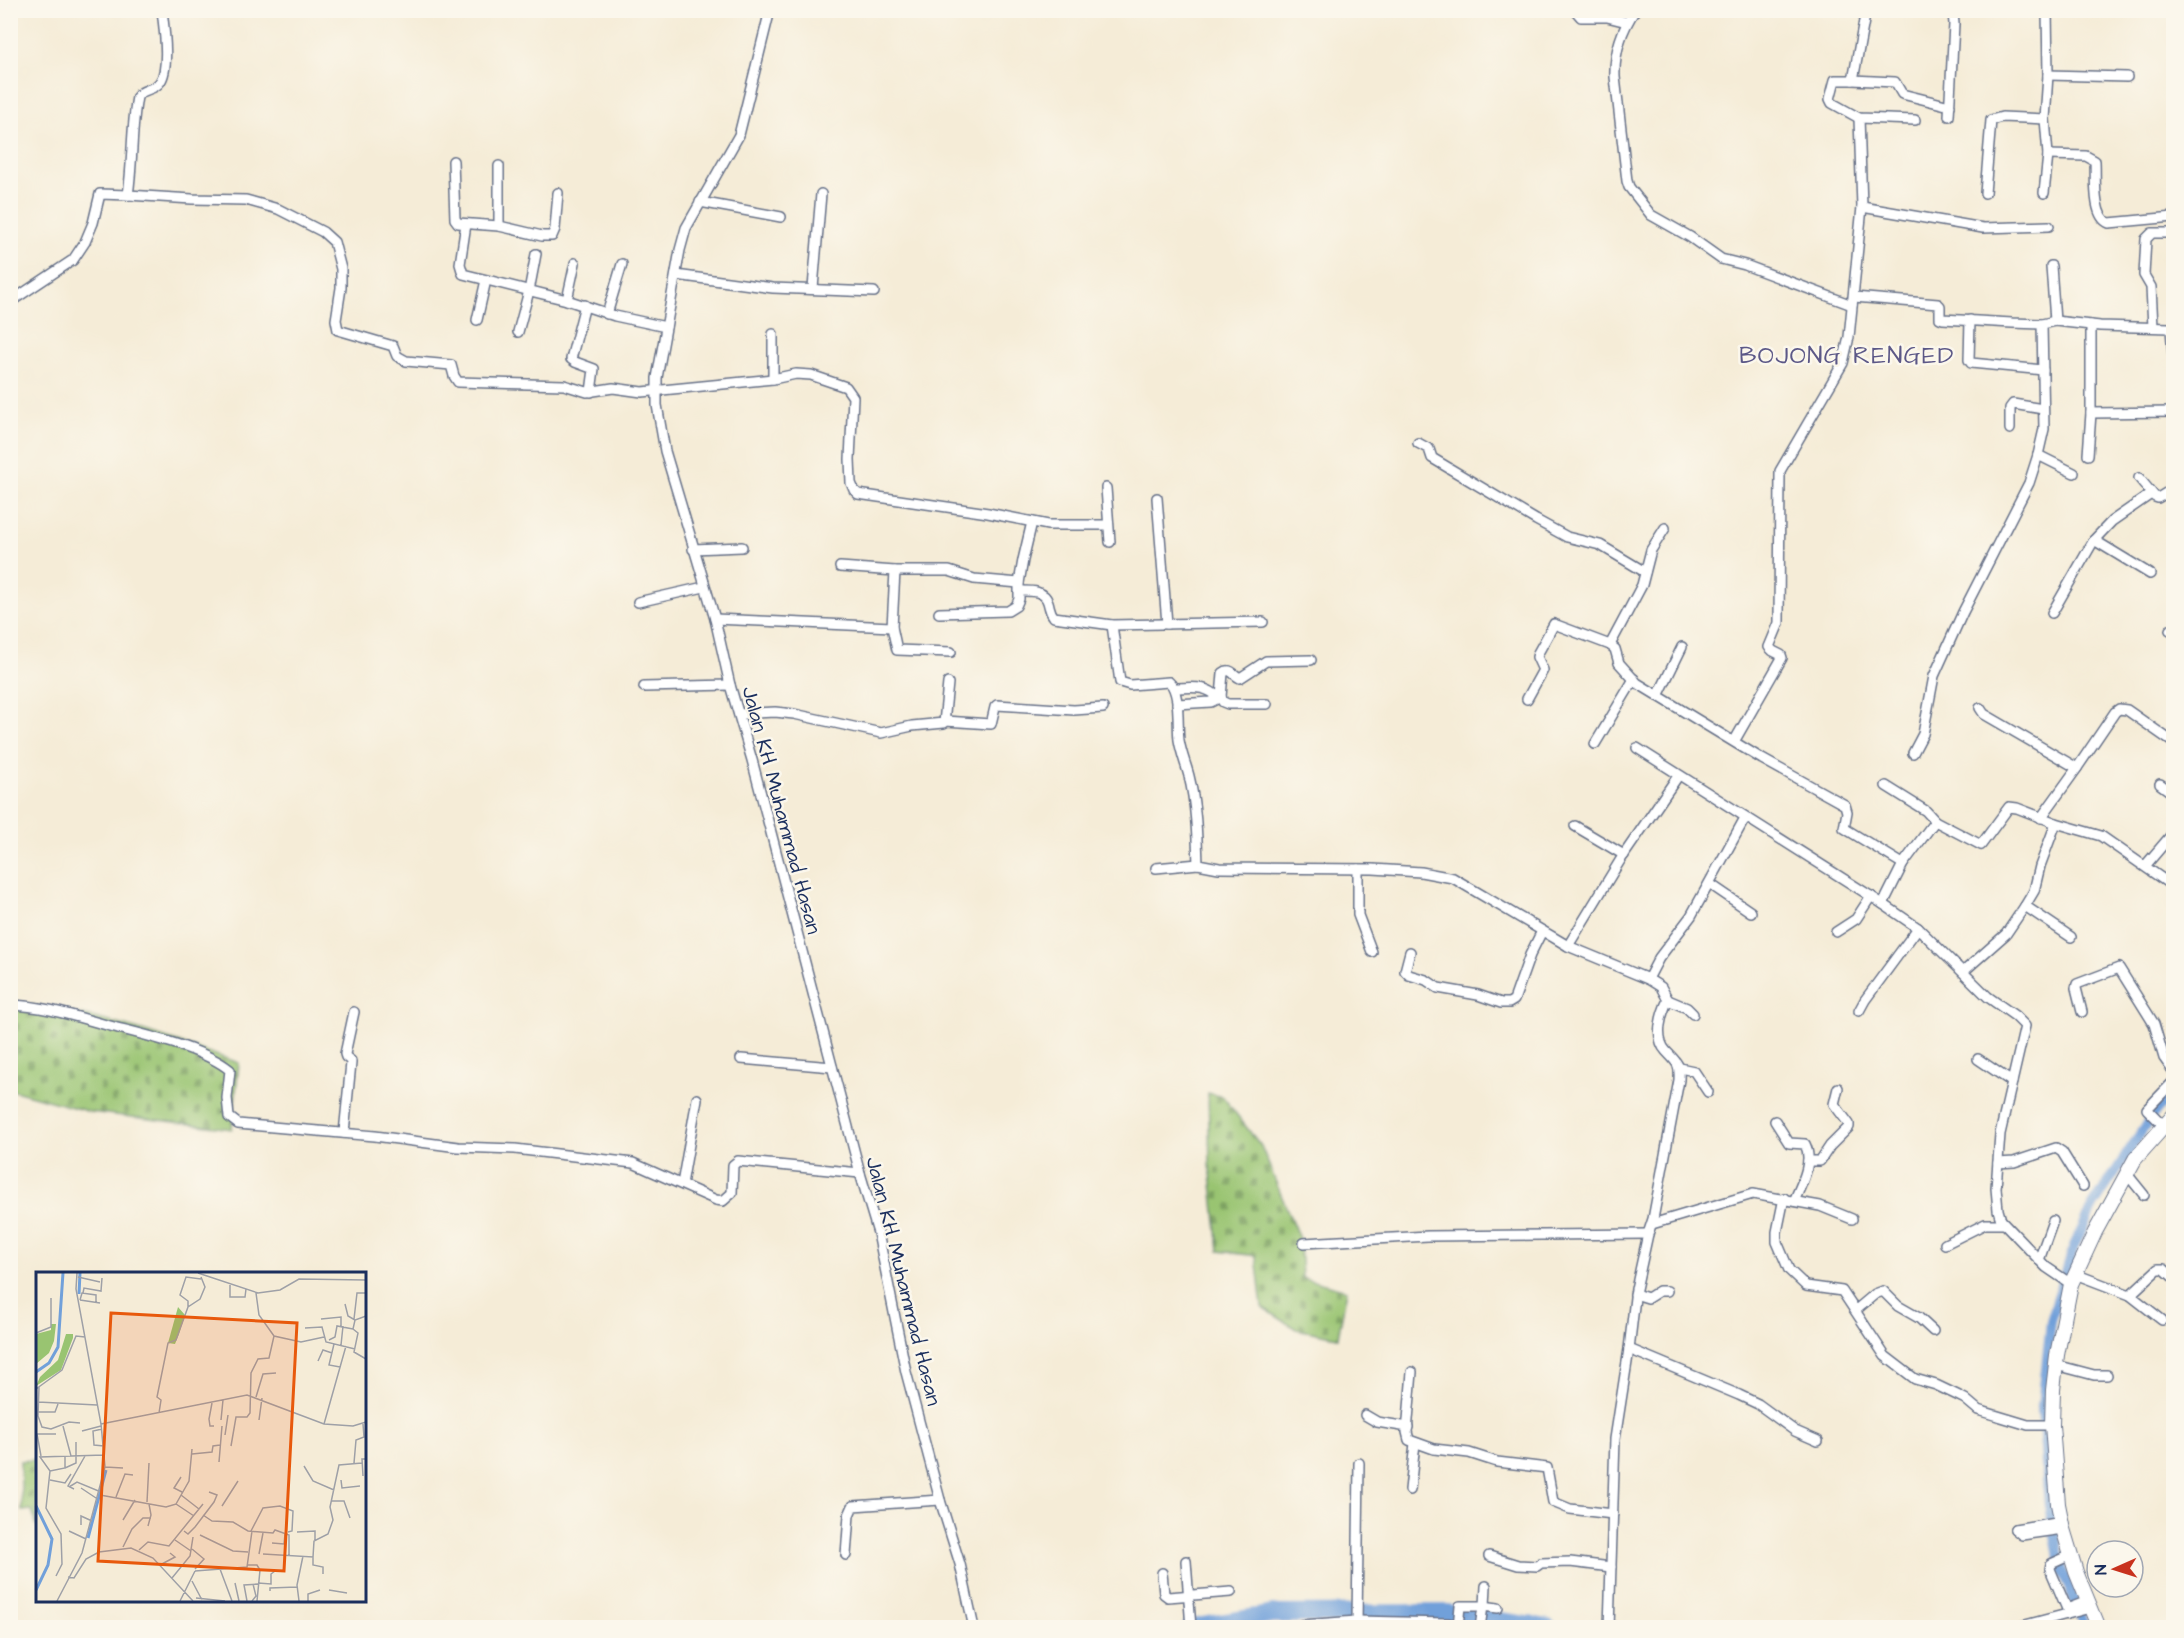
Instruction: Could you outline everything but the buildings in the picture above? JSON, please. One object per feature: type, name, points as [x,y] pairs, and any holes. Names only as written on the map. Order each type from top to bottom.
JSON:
[{"type":"main road","points":[[2098,1628],[2086,1606],[2059,1526],[2048,1425],[2056,1365],[2071,1279],[2135,1159],[2161,1123],[2174,1115]]},
{"type":"main road","points":[[1302,1628],[1357,1621],[1458,1626]]},
{"type":"street","points":[[128,195],[137,97],[140,92],[155,88],[164,73],[165,37],[162,10]]},
{"type":"street","name":"Jalan KH Muhammad Hasan","points":[[771,10],[739,135],[686,228],[666,327],[656,389],[657,405],[665,452],[715,619],[730,685],[878,1233],[906,1372],[940,1500],[960,1564],[974,1628]]},
{"type":"street","points":[[1575,10],[1581,17],[1607,17],[1627,22]]},
{"type":"street","points":[[1635,10],[1627,22],[1614,63],[1627,181],[1648,212],[1721,259],[1853,301],[1938,304],[1942,318],[2042,324],[2055,321],[2091,325],[2171,328],[2174,368]]},
{"type":"street","points":[[1852,80],[1866,10]]},
{"type":"street","points":[[1915,120],[1859,118],[1836,106],[1830,99],[1835,80],[1895,82],[1902,93],[1950,111],[1954,24],[1953,12],[1949,10]]},
{"type":"street","points":[[2044,193],[2048,155],[2045,119],[2048,75],[2047,10]]},
{"type":"street","points":[[2048,75],[2127,77]]},
{"type":"street","points":[[1984,193],[1991,120],[1997,117],[2045,119]]},
{"type":"street","points":[[1735,740],[1782,658],[1769,647],[1779,623],[1780,471],[1843,363],[1849,337],[1862,207],[1859,118]]},
{"type":"street","points":[[2048,155],[2090,157],[2095,161],[2098,212],[2104,221],[2109,223],[2174,218]]},
{"type":"street","points":[[453,161],[455,219],[458,222],[499,226],[542,236],[552,236],[555,229],[558,194]]},
{"type":"street","points":[[499,166],[499,226]]},
{"type":"street","points":[[10,302],[73,260],[85,242],[93,223],[100,194],[246,200],[278,209],[323,232],[334,242],[341,269],[341,288],[335,324],[341,332],[393,346],[397,356],[406,361],[452,365],[456,380],[460,383],[564,385],[575,390],[591,392],[613,388],[642,392],[801,374],[841,384],[850,390],[853,397],[851,483],[858,494],[1048,525],[1108,525]]},
{"type":"street","points":[[813,288],[820,194]]},
{"type":"street","points":[[700,202],[781,217]]},
{"type":"street","points":[[1862,207],[1983,228],[2049,226]]},
{"type":"street","points":[[466,224],[460,271],[469,277],[567,300],[607,314],[666,327]]},
{"type":"street","points":[[2153,327],[2151,286],[2144,275],[2146,240],[2152,233],[2173,233],[2174,258]]},
{"type":"street","points":[[518,332],[530,291],[536,254]]},
{"type":"street","points":[[567,300],[575,263]]},
{"type":"street","points":[[607,314],[622,264]]},
{"type":"street","points":[[2051,266],[2055,321]]},
{"type":"street","points":[[675,275],[773,288],[874,292]]},
{"type":"street","points":[[477,320],[486,280]]},
{"type":"street","points":[[585,306],[571,359],[594,369],[591,392]]},
{"type":"street","points":[[1970,320],[1969,360],[1971,363],[2043,370]]},
{"type":"street","points":[[1913,753],[1923,734],[1934,676],[2029,483],[2038,455],[2044,429],[2042,324]]},
{"type":"street","points":[[2088,455],[2091,413],[2091,325]]},
{"type":"street","points":[[772,379],[773,334]]},
{"type":"street","points":[[2010,429],[2010,408],[2013,404],[2043,409]]},
{"type":"street","points":[[2091,413],[2174,412]]},
{"type":"street","points":[[1419,443],[1429,449],[1431,458],[1536,520],[1567,537],[1600,545],[1645,572]]},
{"type":"street","points":[[2038,455],[2074,473]]},
{"type":"street","points":[[2139,478],[2151,494],[2158,498],[2174,488]]},
{"type":"street","points":[[1106,488],[1110,542]]},
{"type":"street","points":[[2052,613],[2094,540],[2112,521],[2151,494]]},
{"type":"street","points":[[1157,498],[1167,624]]},
{"type":"street","points":[[939,613],[1008,611],[1016,606],[1020,599],[1019,587],[1032,522]]},
{"type":"street","points":[[1610,645],[1642,585],[1651,550],[1665,528]]},
{"type":"street","points":[[2094,540],[2150,574]]},
{"type":"street","points":[[693,549],[742,547]]},
{"type":"street","points":[[840,567],[895,571],[949,571],[974,579],[1040,593],[1045,596],[1054,617],[1112,625],[1263,622]]},
{"type":"street","points":[[895,571],[892,627],[897,650],[951,652]]},
{"type":"street","points":[[638,602],[704,587]]},
{"type":"street","points":[[715,619],[892,627]]},
{"type":"street","points":[[1527,699],[1543,670],[1538,660],[1538,653],[1554,624],[1610,645],[1615,649],[1619,663],[1634,679],[1658,696],[1735,740],[1762,759],[1845,805],[1847,812],[1844,828],[1903,864]]},
{"type":"street","points":[[1112,625],[1120,682],[1130,685],[1169,682],[1174,688],[1179,740],[1189,776],[1196,827],[1198,864]]},
{"type":"street","points":[[1658,696],[1682,647]]},
{"type":"street","points":[[1220,698],[1221,678],[1226,670],[1232,671],[1241,678],[1266,661],[1311,660]]},
{"type":"street","points":[[1595,744],[1634,679]]},
{"type":"street","points":[[945,721],[948,683]]},
{"type":"street","points":[[644,687],[730,685]]},
{"type":"street","points":[[1174,688],[1205,688],[1228,704],[1267,704]]},
{"type":"street","points":[[1177,704],[1211,702],[1220,698]]},
{"type":"street","points":[[739,714],[775,712],[794,714],[884,734],[912,726],[942,724],[945,721],[992,724],[997,705],[1074,710],[1103,708]]},
{"type":"street","points":[[1980,708],[1984,714],[2078,768]]},
{"type":"street","points":[[2041,818],[2119,709],[2127,710],[2174,743]]},
{"type":"street","points":[[1637,748],[1678,776],[1883,903],[1918,928],[1988,997],[2025,1026],[2000,1134],[1996,1188],[1999,1217],[2043,1263],[2071,1279],[2130,1295],[2162,1320]]},
{"type":"street","points":[[1568,946],[1624,855],[1678,776]]},
{"type":"street","points":[[2160,784],[2174,794]]},
{"type":"street","points":[[1886,786],[1926,811],[1935,821],[1981,845],[2009,807],[2017,808],[2041,818],[2101,836],[2174,887]]},
{"type":"street","points":[[1648,979],[1659,958],[1691,916],[1745,818]]},
{"type":"street","points":[[1883,903],[1903,864],[1935,821]]},
{"type":"street","points":[[1963,972],[2006,934],[2025,906],[2034,891],[2040,866],[2056,823]]},
{"type":"street","points":[[1575,826],[1624,855]]},
{"type":"street","points":[[2145,866],[2174,832]]},
{"type":"street","points":[[1156,868],[1198,864],[1219,868],[1358,869],[1421,872],[1453,878],[1568,946],[1648,979],[1661,987],[1668,1000],[1687,1008],[1693,1014]]},
{"type":"street","points":[[1358,869],[1358,915],[1372,952]]},
{"type":"street","points":[[1710,884],[1751,912]]},
{"type":"street","points":[[1836,932],[1856,919],[1871,896]]},
{"type":"street","points":[[2025,906],[2071,937]]},
{"type":"street","points":[[1859,1011],[1918,928]]},
{"type":"street","points":[[1410,952],[1405,971],[1411,976],[1426,980],[1438,988],[1509,1003],[1514,1000],[1530,955],[1542,931]]},
{"type":"street","points":[[2082,1012],[2077,984],[2119,968],[2154,1024],[2164,1058],[2172,1067]]},
{"type":"street","points":[[1668,1000],[1663,1011],[1660,1042],[1680,1068],[1694,1071],[1708,1092]]},
{"type":"street","points":[[10,1005],[54,1010],[144,1034],[223,1064],[230,1070],[227,1098],[229,1117],[238,1124],[344,1133],[458,1147],[515,1149],[633,1163],[716,1200],[723,1201],[732,1194],[733,1165],[738,1161],[860,1173]]},
{"type":"street","points":[[344,1133],[351,1063],[345,1054],[354,1012]]},
{"type":"street","points":[[741,1059],[832,1067]]},
{"type":"street","points":[[1978,1059],[2012,1082]]},
{"type":"street","points":[[1609,1626],[1615,1439],[1635,1294],[1652,1224],[1676,1103],[1680,1068]]},
{"type":"street","points":[[2161,1123],[2147,1109],[2174,1081]]},
{"type":"street","points":[[1808,1161],[1820,1161],[1830,1146],[1849,1127],[1834,1104],[1838,1088]]},
{"type":"street","points":[[682,1184],[697,1100]]},
{"type":"street","points":[[1775,1121],[1789,1143],[1805,1144],[1808,1148],[1808,1161],[1794,1201]]},
{"type":"street","points":[[1998,1163],[2014,1162],[2056,1148],[2062,1152],[2083,1186]]},
{"type":"street","points":[[2127,1174],[2144,1195]]},
{"type":"street","points":[[1652,1224],[1753,1194],[1820,1206],[1852,1219]]},
{"type":"street","points":[[1784,1198],[1777,1242],[1789,1270],[1806,1286],[1842,1291],[1885,1356],[1915,1379],[1936,1385],[1957,1395],[1978,1410],[2028,1425],[2048,1425]]},
{"type":"street","points":[[2043,1263],[2053,1221]]},
{"type":"street","points":[[1945,1244],[1985,1224],[2004,1224]]},
{"type":"street","points":[[1304,1243],[1428,1236],[1648,1234]]},
{"type":"street","points":[[2130,1295],[2158,1269],[2164,1269],[2174,1278]]},
{"type":"street","points":[[1635,1294],[1648,1298],[1659,1291],[1667,1291]]},
{"type":"street","points":[[1856,1310],[1875,1294],[1883,1292],[1898,1306],[1919,1318],[1933,1331]]},
{"type":"street","points":[[1629,1349],[1758,1404],[1795,1431],[1818,1441]]},
{"type":"street","points":[[2056,1365],[2107,1376]]},
{"type":"street","points":[[1412,1372],[1409,1440],[1434,1449],[1547,1468],[1553,1502],[1570,1509],[1613,1514]]},
{"type":"street","points":[[1365,1415],[1377,1422],[1408,1427]]},
{"type":"street","points":[[1410,1490],[1414,1443]]},
{"type":"street","points":[[1357,1621],[1359,1463]]},
{"type":"street","points":[[846,1556],[849,1515],[853,1506],[940,1500]]},
{"type":"street","points":[[2030,1531],[2059,1526]]},
{"type":"street","points":[[1489,1556],[1529,1566],[1537,1566],[1541,1563],[1570,1562],[1611,1567]]},
{"type":"street","points":[[2068,1556],[2051,1564],[2050,1569],[2067,1610],[2072,1611]]},
{"type":"street","points":[[1186,1561],[1191,1628]]},
{"type":"street","points":[[1162,1573],[1166,1596],[1231,1592]]},
{"type":"street","points":[[1480,1625],[1486,1586]]},
{"type":"street","points":[[1458,1626],[1460,1606],[1498,1608]]},
{"type":"street","points":[[2014,1628],[2086,1606]]},
{"type":"green space","points":[[11,1002],[69,1012],[126,1026],[239,1063],[232,1129],[90,1112],[11,1090]]},
{"type":"green space","points":[[1208,1093],[1223,1097],[1261,1146],[1300,1241],[1302,1278],[1347,1290],[1338,1337],[1296,1329],[1262,1307],[1256,1256],[1219,1251],[1210,1164]]},
{"type":"green space","points":[[36,1460],[36,1524],[32,1510],[22,1511],[20,1461]]},
{"type":"waterway","points":[[2085,1628],[2062,1570],[2049,1506],[2042,1407],[2051,1321],[2074,1246],[2093,1206],[2155,1111],[2174,1092]]},
{"type":"waterway","points":[[1190,1628],[1273,1614],[1446,1613],[1548,1628]]},
{"type":"district","name":"BOJONG RENGED","points":[[1847,355]]}]
